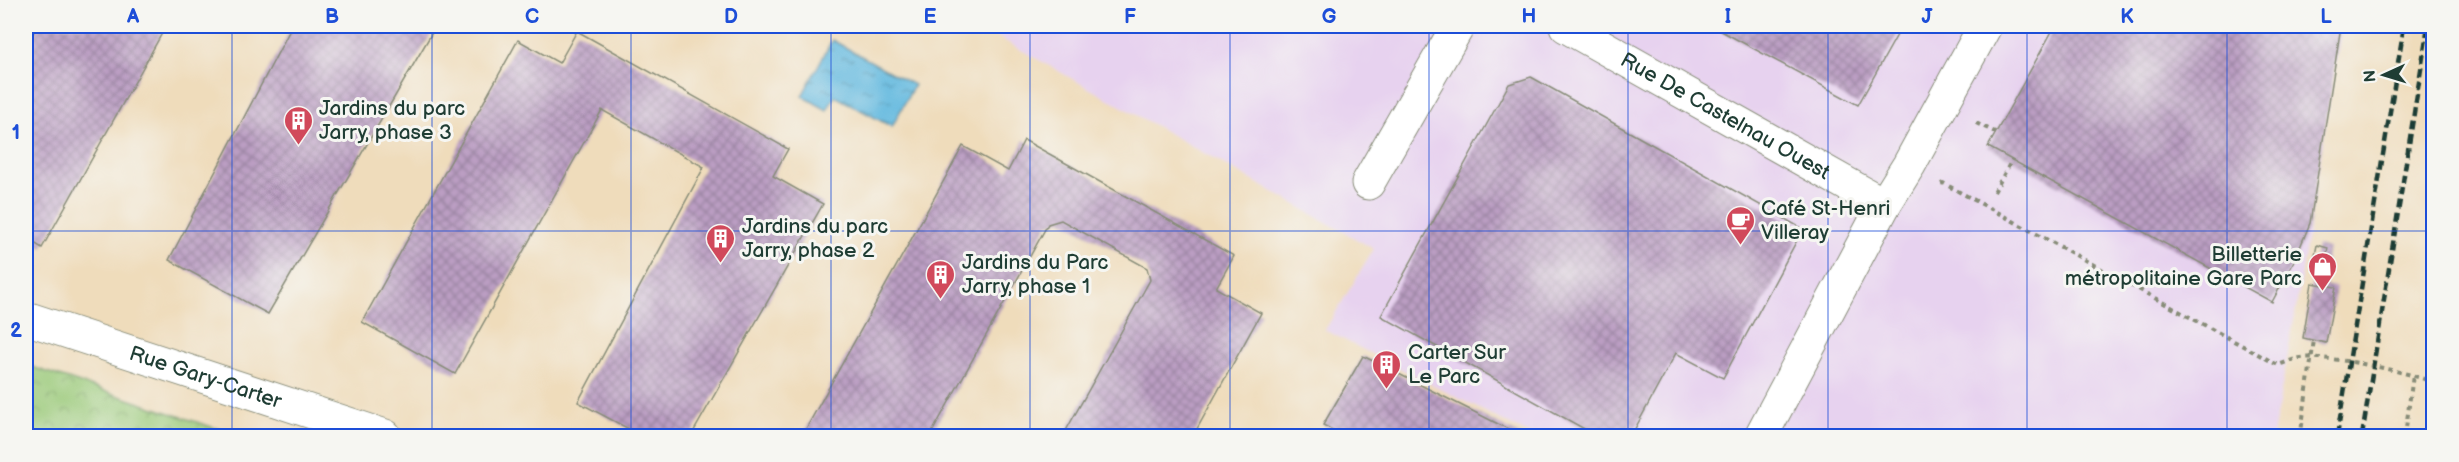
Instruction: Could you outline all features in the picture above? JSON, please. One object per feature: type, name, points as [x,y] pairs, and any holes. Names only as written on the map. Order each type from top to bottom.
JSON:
[{"type":"street","points":[[1368,183],[1458,26]]},
{"type":"street","name":"Rue De Castelnau Ouest","points":[[1566,26],[1884,205]]},
{"type":"street","points":[[1761,436],[1884,205],[1909,165],[1985,26]]},
{"type":"street","name":"Rue Gary-Carter","points":[[26,318],[385,436]]},
{"type":"path","points":[[1975,122],[1996,133]]},
{"type":"path","points":[[1994,192],[2012,160]]},
{"type":"path","points":[[1943,183],[2278,365],[2301,357],[2349,362],[2413,375],[2433,383]]},
{"type":"path","points":[[2303,436],[2301,432],[2314,340]]},
{"type":"path","points":[[2405,436],[2413,375]]},
{"type":"shaded area","points":[[997,26],[2342,26],[2273,436],[1532,436],[1325,330],[1374,249],[993,34]]},
{"type":"green space","points":[[26,365],[239,436],[26,436]]},
{"type":"water","points":[[832,40],[914,85],[892,127],[835,96],[827,110],[802,96]]},
{"type":"building","points":[[37,26],[166,26],[42,248],[26,238],[26,47]]},
{"type":"building","name":"Jardins du parc Jarry, phase 3","points":[[292,26],[422,26],[433,31],[268,314],[169,260]]},
{"type":"building","points":[[1712,26],[1902,26],[1858,105]]},
{"type":"building","points":[[2055,26],[2341,26],[2310,223],[2296,257],[2272,302],[1988,147]]},
{"type":"building","name":"Jardins du parc Jarry, phase 2","points":[[577,31],[788,149],[773,176],[823,204],[691,436],[642,436],[578,402],[704,167],[602,110],[455,374],[362,322],[518,40],[559,63]]},
{"type":"building","points":[[1531,77],[1803,229],[1723,378],[1676,353],[1631,436],[1597,436],[1381,316],[1509,84]]},
{"type":"building","name":"Jardins du Parc Jarry, phase 1","points":[[1024,140],[1234,256],[1216,288],[1261,313],[1193,436],[1063,436],[1150,280],[1147,268],[1061,220],[1048,224],[930,436],[802,436],[963,146],[1008,171]]},
{"type":"building","points":[[2317,245],[2328,248],[2325,263],[2314,260]]},
{"type":"building","points":[[2312,283],[2336,287],[2326,343],[2303,338]]},
{"type":"building","name":"Carter Sur Le Parc","points":[[1363,356],[1522,436],[1344,436],[1323,425]]},
{"type":"railway","points":[[2337,436],[2404,26]]},
{"type":"railway","points":[[2362,436],[2428,26]]},
{"type":"place","name":"Jardins du parc Jarry, phase 3","points":[[298,146]]},
{"type":"place","name":"Café St-Henri Villeray","points":[[1740,246]]},
{"type":"place","name":"Jardins du parc Jarry, phase 2","points":[[721,264]]},
{"type":"place","name":"Billetterie métropolitaine Gare Parc","points":[[2323,292]]},
{"type":"place","name":"Jardins du Parc Jarry, phase 1","points":[[941,300]]},
{"type":"place","name":"Carter Sur Le Parc","points":[[1387,390]]}]
